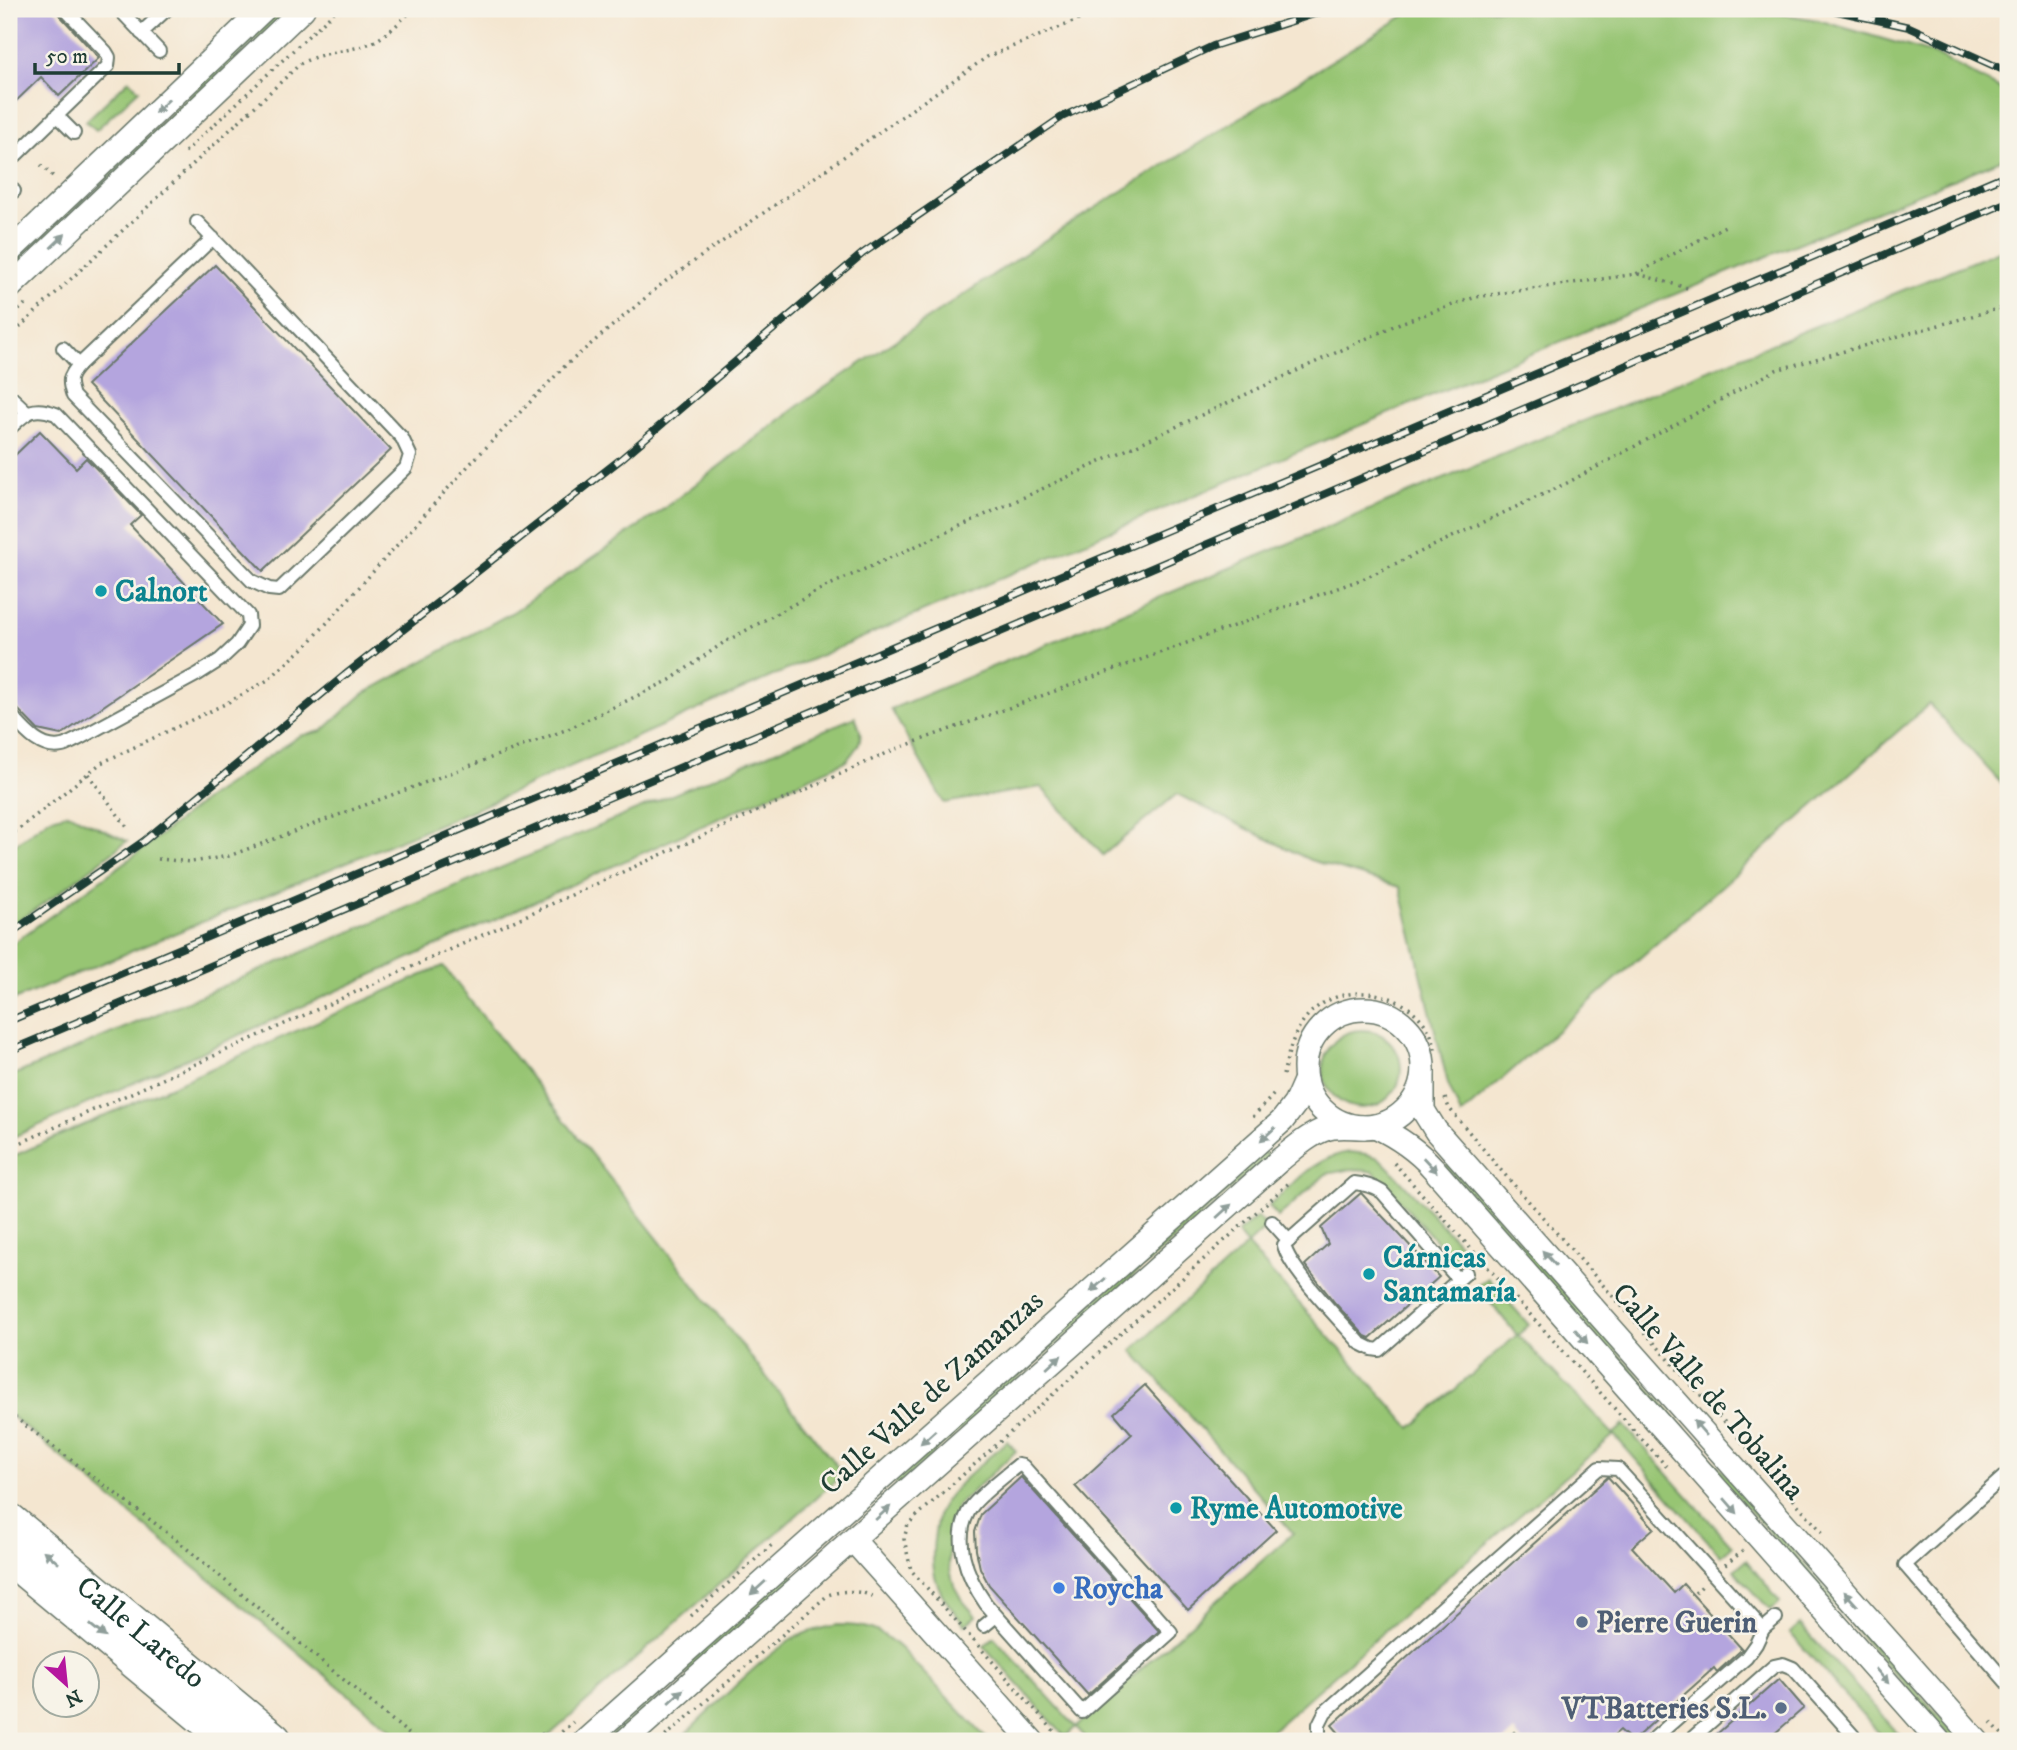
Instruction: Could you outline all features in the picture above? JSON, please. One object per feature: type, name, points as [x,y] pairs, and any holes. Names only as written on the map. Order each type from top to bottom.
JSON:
[{"type":"main road","name":"Calle Laredo","points":[[9,1522],[273,1741]]},
{"type":"main road","name":"Calle Laredo","points":[[9,1555],[233,1741]]},
{"type":"street","points":[[9,252],[264,9]]},
{"type":"street","points":[[9,288],[303,9]]},
{"type":"street","points":[[1356,1009],[1368,1009],[1384,1012],[1408,1029],[1417,1041],[1423,1070],[1421,1083],[1404,1110],[1387,1122],[1369,1126],[1339,1122],[1315,1102],[1306,1079],[1306,1058],[1314,1036],[1326,1022],[1356,1009]]},
{"type":"street","name":"Calle Valle de Tobalina","points":[[1423,1070],[1423,1110],[1436,1131],[1977,1741]]},
{"type":"street","name":"Calle Valle de Zamanzas","points":[[585,1741],[1282,1121],[1295,1104],[1306,1079]]},
{"type":"street","name":"Calle Valle de Tobalina","points":[[1369,1126],[1398,1137],[1415,1149],[1433,1168],[1939,1741]]},
{"type":"street","name":"Calle Valle de Zamanzas","points":[[625,1741],[1301,1143],[1333,1127],[1369,1126]]},
{"type":"street","points":[[853,1540],[1032,1741]]},
{"type":"lane","points":[[9,162],[108,66],[109,57],[65,9]]},
{"type":"lane","points":[[119,9],[159,51]]},
{"type":"lane","points":[[141,33],[167,9]]},
{"type":"lane","points":[[57,116],[74,133]]},
{"type":"lane","points":[[197,222],[213,238],[402,439],[410,455],[406,468],[279,590],[269,589],[252,581],[73,396],[69,383],[79,365],[213,238]]},
{"type":"lane","points":[[63,348],[79,365]]},
{"type":"lane","points":[[11,397],[27,412]]},
{"type":"lane","points":[[9,429],[27,412],[41,408],[56,414],[248,615],[249,626],[237,644],[209,667],[61,746],[47,746],[33,738],[9,713]]},
{"type":"lane","points":[[96,456],[114,438]]},
{"type":"lane","points":[[1354,1183],[1368,1185],[1382,1192],[1462,1276],[1379,1350],[1372,1349],[1360,1343],[1295,1268],[1284,1245],[1289,1241],[1354,1183]]},
{"type":"lane","points":[[1272,1222],[1289,1241]]},
{"type":"lane","points":[[1018,1465],[1023,1466],[1171,1632],[1082,1712],[996,1616],[976,1589],[965,1567],[962,1542],[965,1523],[972,1506],[1018,1465]]},
{"type":"lane","points":[[1324,1741],[1319,1736],[1319,1724],[1325,1712],[1599,1468],[1619,1469],[1763,1629]]},
{"type":"lane","points":[[2008,1473],[1905,1565],[2008,1684]]},
{"type":"lane","points":[[984,1626],[996,1616]]},
{"type":"lane","points":[[1651,1741],[1746,1658],[1763,1629],[1776,1618]]},
{"type":"lane","points":[[1689,1741],[1774,1667],[1783,1664],[1793,1668],[1858,1741]]},
{"type":"path","points":[[177,160],[337,9]]},
{"type":"path","points":[[9,337],[300,64],[313,57],[373,42],[414,9]]},
{"type":"path","points":[[9,837],[101,763],[227,703],[268,680],[308,644],[470,464],[565,366],[663,283],[987,58],[1105,9]]},
{"type":"path","points":[[41,165],[55,178]]},
{"type":"path","points":[[158,859],[192,862],[229,856],[568,729],[670,680],[723,643],[823,588],[1400,323],[1476,297],[1636,274],[1727,225]]},
{"type":"path","points":[[1636,274],[1691,289]]},
{"type":"path","points":[[9,320],[31,298]]},
{"type":"path","points":[[9,1148],[896,749],[1365,578],[1567,483],[1776,370],[2008,306]]},
{"type":"path","points":[[88,774],[127,827]]},
{"type":"path","points":[[1390,1159],[1669,1470]]},
{"type":"path","points":[[1063,1741],[911,1570],[904,1539],[908,1524],[1296,1176]]},
{"type":"path","points":[[9,1413],[173,1537],[411,1736],[424,1741]]},
{"type":"path","points":[[1728,1562],[1743,1551]]},
{"type":"path","points":[[660,1741],[828,1595],[836,1592],[865,1593],[877,1600]]},
{"type":"path","points":[[529,1741],[544,1733],[556,1741]]},
{"type":"green space","points":[[281,9],[289,9],[9,274],[9,266]]},
{"type":"green space","points":[[1415,9],[1749,9],[1818,20],[1935,54],[2008,93],[2008,157],[1148,515],[775,675],[480,807],[9,1002],[9,946],[131,858],[206,799],[299,736],[322,731],[363,694],[513,612],[658,513],[802,403],[1063,228]]},
{"type":"green space","points":[[129,80],[139,90],[96,130],[86,121]]},
{"type":"green space","points":[[2008,247],[2008,791],[1929,704],[1461,1115],[1448,1084],[1400,887],[1310,860],[1177,794],[1103,855],[1041,787],[944,803],[891,709],[1484,462]]},
{"type":"green space","points":[[855,717],[861,736],[846,761],[9,1139],[9,1077]]},
{"type":"green space","points":[[68,813],[127,841],[9,927],[9,849],[49,819]]},
{"type":"green space","points":[[443,966],[843,1474],[543,1741],[405,1741],[9,1414],[9,1158]]},
{"type":"green space","points":[[1362,1030],[1377,1033],[1390,1041],[1398,1054],[1401,1069],[1398,1084],[1390,1097],[1377,1105],[1362,1108],[1347,1105],[1334,1097],[1326,1084],[1323,1069],[1326,1054],[1334,1041],[1347,1033]]},
{"type":"green space","points":[[1264,1151],[1268,1156],[898,1485],[893,1480]]},
{"type":"green space","points":[[1350,1152],[1379,1158],[1465,1250],[1453,1260],[1374,1172],[1352,1169],[1326,1174],[1278,1217],[1269,1206],[1315,1165]]},
{"type":"green space","points":[[1450,1163],[1961,1741],[1954,1741],[1445,1167]]},
{"type":"green space","points":[[1257,1217],[1266,1227],[1247,1245],[1237,1233]]},
{"type":"green space","points":[[1247,1245],[1411,1428],[1517,1335],[1477,1286],[1488,1278],[1529,1325],[1518,1335],[1613,1434],[1624,1425],[1732,1546],[1721,1556],[1614,1435],[1260,1741],[1089,1741],[1076,1727],[1293,1533],[1132,1350]]},
{"type":"green space","points":[[1007,1441],[1016,1451],[957,1506],[949,1539],[949,1565],[954,1586],[976,1616],[965,1625],[941,1593],[934,1572],[933,1547],[937,1520],[943,1504],[952,1493]]},
{"type":"green space","points":[[1746,1560],[1780,1602],[1770,1610],[1734,1570]]},
{"type":"green space","points":[[790,1573],[795,1578],[611,1741],[601,1741]]},
{"type":"green space","points":[[1800,1624],[1905,1741],[1886,1741],[1790,1633]]},
{"type":"green space","points":[[837,1625],[871,1629],[892,1641],[989,1741],[678,1741],[747,1675],[791,1640],[802,1634]]},
{"type":"green space","points":[[994,1637],[1076,1727],[1065,1737],[984,1646]]},
{"type":"building","points":[[9,9],[54,9],[99,58],[59,96],[41,77],[9,108]]},
{"type":"building","name":"Calnort","points":[[215,265],[391,450],[263,571],[87,385]]},
{"type":"building","name":"Calnort","points":[[40,431],[76,468],[86,458],[141,515],[130,525],[223,624],[61,735],[38,730],[9,700],[9,461]]},
{"type":"building","name":"Cárnicas Santamaría","points":[[1361,1193],[1439,1277],[1370,1338],[1365,1336],[1335,1303],[1305,1265],[1328,1244],[1321,1228]]},
{"type":"building","name":"Ryme Automotive","points":[[1145,1385],[1276,1530],[1188,1610],[1075,1486],[1132,1434],[1114,1413]]},
{"type":"building","name":"Roycha","points":[[1021,1477],[1159,1631],[1088,1695],[989,1585],[980,1568],[975,1532],[981,1514]]},
{"type":"building","name":"Pierre Guerin","points":[[1608,1477],[1654,1528],[1632,1547],[1674,1593],[1683,1584],[1742,1649],[1717,1672],[1714,1668],[1632,1741],[1620,1730],[1607,1741],[1522,1741],[1514,1732],[1504,1741],[1346,1741],[1332,1725]]},
{"type":"building","points":[[1779,1679],[1804,1708],[1766,1741],[1709,1741]]},
{"type":"railway","points":[[9,934],[144,841],[345,675],[621,459],[862,254],[1062,117],[1213,46],[1330,9]]},
{"type":"railway","points":[[1828,9],[1909,27],[2008,72]]},
{"type":"railway","points":[[9,1021],[2008,174]]},
{"type":"railway","points":[[9,1051],[1133,576],[2008,202]]},
{"type":"place","name":"Calnort","points":[[101,591]]},
{"type":"place","name":"Cárnicas Santamaría","points":[[1369,1274]]},
{"type":"place","name":"Ryme Automotive","points":[[1176,1508]]},
{"type":"place","name":"Roycha","points":[[1059,1588]]},
{"type":"place","name":"Pierre Guerin","points":[[1582,1622]]},
{"type":"place","name":"VTBatteries S.L.","points":[[1781,1708]]}]
